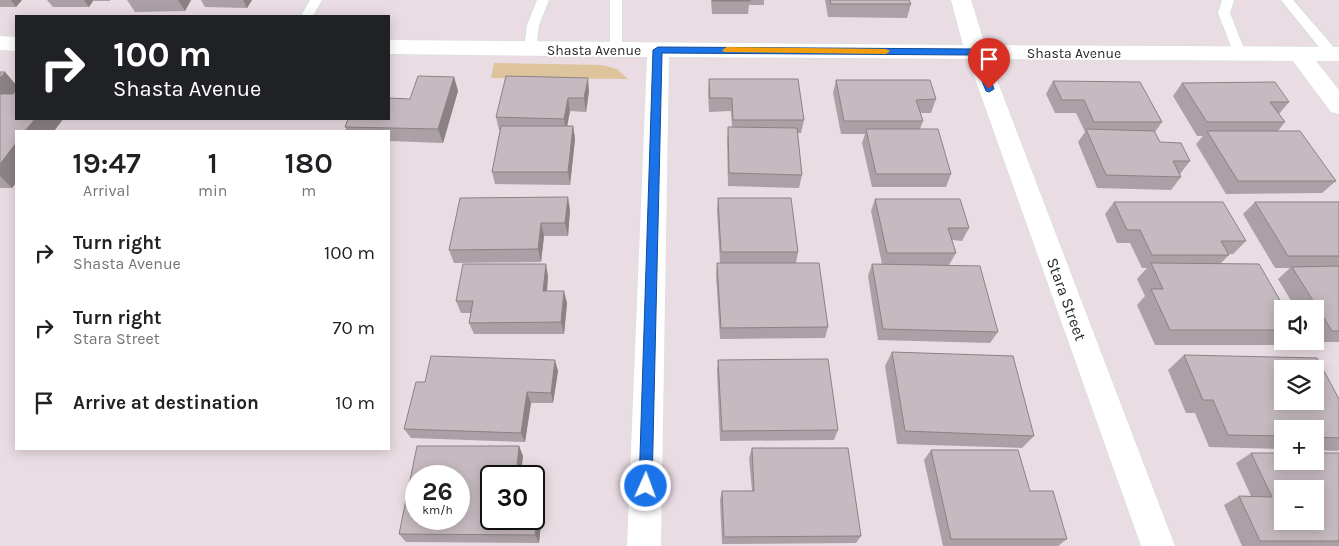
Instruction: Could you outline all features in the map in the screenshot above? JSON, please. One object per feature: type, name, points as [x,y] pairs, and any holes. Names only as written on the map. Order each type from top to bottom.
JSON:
[{"type":"street","name":"Stara Street","points":[[961,0],[976,52],[1158,546]]},
{"type":"street","points":[[0,43],[15,44]]},
{"type":"street","name":"Shasta Avenue","points":[[390,47],[1336,54]]},
{"type":"street","points":[[644,546],[658,50]]},
{"type":"street","points":[[1299,54],[1339,106]]},
{"type":"lane","points":[[308,15],[316,0]]},
{"type":"lane","points":[[530,49],[533,25],[543,0]]},
{"type":"lane","points":[[616,0],[616,50]]},
{"type":"lane","points":[[1228,0],[1224,12],[1240,54]]},
{"type":"lane","points":[[1287,0],[1336,54]]},
{"type":"shaded area","points":[[494,63],[602,65],[617,69],[628,79],[491,78]]},
{"type":"building","points":[[750,0],[750,1],[713,1]]},
{"type":"building","points":[[830,0],[909,0],[911,4],[831,4]]},
{"type":"building","points":[[418,76],[454,77],[438,129],[345,127],[348,120],[390,120],[390,98],[410,99]]},
{"type":"building","points":[[506,76],[588,78],[584,98],[568,98],[564,119],[496,117]]},
{"type":"building","points":[[709,79],[798,79],[804,120],[733,120],[732,98],[710,98]]},
{"type":"building","points":[[836,80],[930,80],[936,99],[916,100],[923,121],[844,121]]},
{"type":"building","points":[[1053,81],[1140,82],[1162,122],[1094,122],[1084,100],[1062,100]]},
{"type":"building","points":[[1275,82],[1289,102],[1270,102],[1285,122],[1207,122],[1182,83]]},
{"type":"building","points":[[15,91],[15,120],[34,120],[26,130],[15,130],[15,144],[0,164],[0,94],[13,94]]},
{"type":"building","points":[[501,126],[573,126],[568,172],[492,172]]},
{"type":"building","points":[[728,127],[797,128],[802,175],[729,173]]},
{"type":"building","points":[[866,129],[938,129],[951,174],[876,174]]},
{"type":"building","points":[[1086,129],[1154,131],[1160,142],[1181,143],[1190,161],[1173,161],[1181,177],[1106,175]]},
{"type":"building","points":[[1207,131],[1300,131],[1336,181],[1238,181]]},
{"type":"building","points":[[568,197],[565,223],[541,223],[538,249],[449,250],[460,198]]},
{"type":"building","points":[[718,198],[791,198],[798,252],[721,252]]},
{"type":"building","points":[[875,199],[960,199],[969,228],[948,228],[956,253],[887,253]]},
{"type":"building","points":[[1114,202],[1223,202],[1246,241],[1221,241],[1229,255],[1152,255],[1140,230],[1127,230]]},
{"type":"building","points":[[1255,202],[1339,202],[1339,256],[1288,256]]},
{"type":"building","points":[[717,263],[819,263],[828,327],[721,328]]},
{"type":"building","points":[[1151,263],[1259,264],[1280,300],[1274,300],[1274,330],[1170,330],[1151,289],[1163,289]]},
{"type":"building","points":[[463,264],[546,264],[543,291],[564,291],[561,322],[469,323],[473,301],[456,301]]},
{"type":"building","points":[[872,264],[980,266],[998,332],[883,329]]},
{"type":"building","points":[[1339,266],[1339,331],[1332,331],[1324,318],[1324,300],[1313,300],[1292,267]]},
{"type":"building","points":[[892,352],[1013,356],[1034,436],[905,431]]},
{"type":"building","points":[[1184,355],[1317,358],[1318,360],[1274,360],[1274,410],[1324,410],[1324,371],[1339,399],[1339,438],[1324,437],[1324,420],[1274,420],[1274,436],[1228,435],[1213,400],[1203,400]]},
{"type":"building","points":[[431,356],[555,360],[551,393],[527,392],[521,433],[404,429],[416,382],[425,382]]},
{"type":"building","points":[[828,359],[838,430],[722,431],[718,360]]},
{"type":"building","points":[[417,446],[519,446],[517,465],[480,465],[480,530],[536,530],[535,535],[399,534],[405,505],[405,530],[470,530],[470,465],[413,465]]},
{"type":"building","points":[[752,448],[848,448],[861,536],[724,537],[722,491],[754,491]]},
{"type":"building","points":[[931,450],[1018,450],[1030,491],[1053,491],[1067,539],[951,539]]},
{"type":"building","points":[[1251,453],[1274,453],[1274,470],[1324,470],[1324,453],[1339,453],[1339,541],[1260,541],[1239,496],[1272,497]]},
{"type":"slow traffic","points":[[727,50],[886,51]]},
{"type":"route","points":[[646,486],[658,50],[976,52],[989,89]]}]
